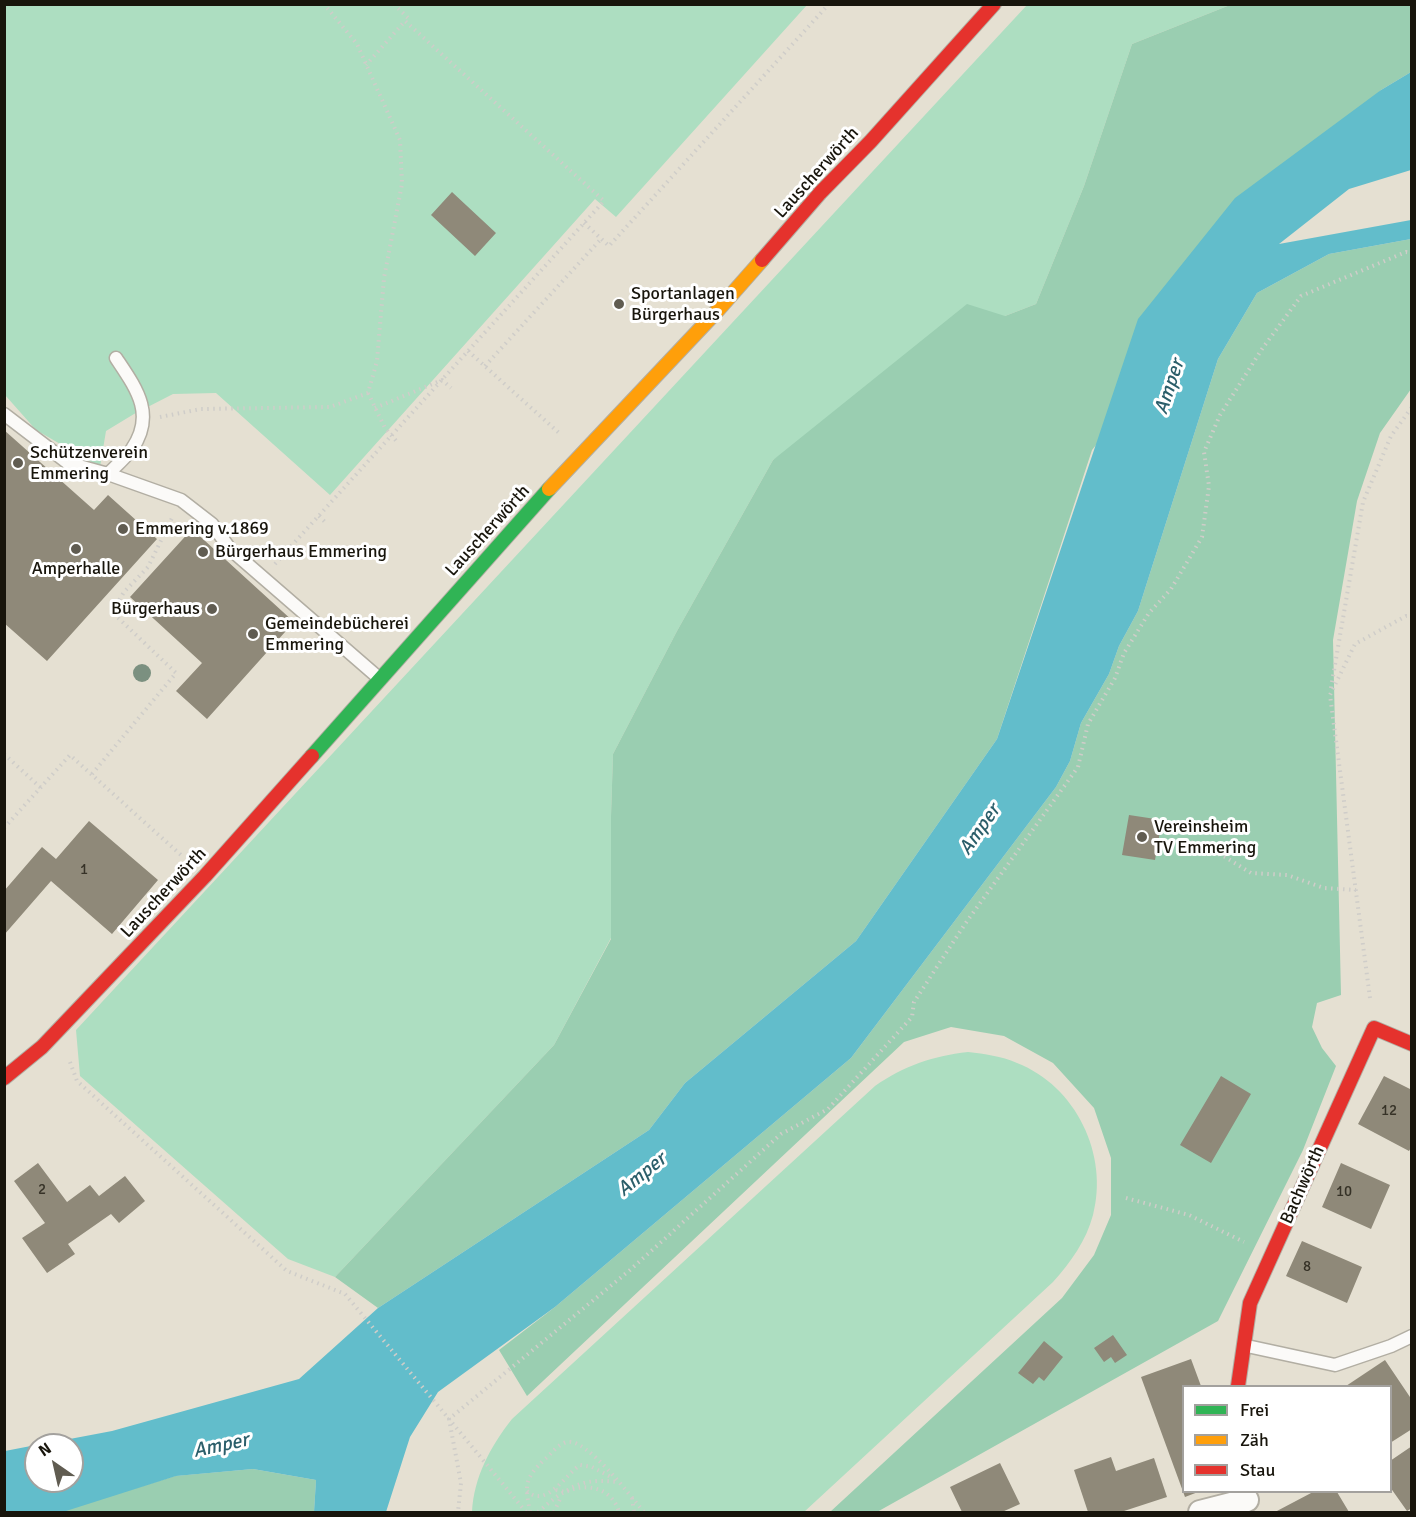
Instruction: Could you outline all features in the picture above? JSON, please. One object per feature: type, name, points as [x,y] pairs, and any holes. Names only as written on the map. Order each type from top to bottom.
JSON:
[{"type":"street","name":"Lauscherwörth","points":[[4,1078],[42,1047],[205,876],[582,454],[717,311],[820,193],[871,141],[994,4]]},
{"type":"street","points":[[1374,1028],[1412,1044]]},
{"type":"street","name":"Bachwörth","points":[[1238,1385],[1250,1303],[1374,1028]]},
{"type":"street","points":[[1200,1512],[1248,1501]]},
{"type":"lane","points":[[108,474],[132,449],[144,420],[136,388],[116,358]]},
{"type":"lane","points":[[4,414],[68,463],[108,474],[181,500],[212,524],[230,549],[381,680]]},
{"type":"lane","points":[[1244,1346],[1335,1365],[1391,1346],[1412,1336]]},
{"type":"path","points":[[324,4],[357,44],[400,140],[402,184],[384,278],[377,361],[368,393],[385,428],[398,443]]},
{"type":"path","points":[[366,65],[408,18],[394,4]]},
{"type":"path","points":[[584,224],[609,246],[829,4]]},
{"type":"path","points":[[263,578],[604,201],[405,21]]},
{"type":"path","points":[[485,366],[601,239]]},
{"type":"path","points":[[449,1419],[630,1270],[781,1134],[828,1109],[912,1017],[914,1002],[965,924],[1078,767],[1088,724],[1115,678],[1124,653],[1149,613],[1171,589],[1202,537],[1209,486],[1204,452],[1220,415],[1262,349],[1301,296],[1406,252],[1412,253]]},
{"type":"path","points":[[468,351],[582,454]]},
{"type":"path","points":[[375,408],[442,380]]},
{"type":"path","points":[[442,380],[451,388]]},
{"type":"path","points":[[144,420],[201,409],[330,407],[368,393]]},
{"type":"path","points":[[1374,1028],[1330,695],[1364,502],[1391,436],[1412,407]]},
{"type":"path","points":[[92,774],[176,673],[112,612],[124,592],[147,567],[181,500]]},
{"type":"path","points":[[319,516],[326,523]]},
{"type":"path","points":[[1330,695],[1355,644],[1406,616],[1412,616]]},
{"type":"path","points":[[4,754],[41,788]]},
{"type":"path","points":[[4,828],[70,755],[205,876]]},
{"type":"path","points":[[1191,842],[1225,857],[1251,873],[1287,875],[1324,888],[1356,890]]},
{"type":"path","points":[[68,1020],[70,1064],[76,1081],[287,1271],[345,1294],[528,1512]]},
{"type":"path","points":[[1126,1198],[1189,1215],[1271,1256]]},
{"type":"path","points":[[449,1419],[461,1483],[458,1512]]},
{"type":"path","points":[[528,1512],[526,1484],[530,1475],[560,1446],[568,1442],[579,1443],[644,1512]]},
{"type":"path","points":[[556,1490],[580,1465],[604,1472],[619,1483]]},
{"type":"path","points":[[538,1512],[565,1492],[582,1483],[619,1483]]},
{"type":"path","points":[[526,1491],[537,1496],[556,1490],[565,1492],[590,1487],[599,1489],[611,1497],[619,1512]]},
{"type":"path","points":[[554,1512],[565,1492]]},
{"type":"path","points":[[632,1498],[634,1512]]},
{"type":"green space","points":[[4,5],[807,5],[616,217],[595,199],[330,495],[216,393],[173,394],[106,431],[100,467],[36,430],[5,395]]},
{"type":"green space","points":[[1027,5],[1230,5],[1132,44],[1084,186],[1036,304],[1005,316],[773,460],[677,631],[613,754],[611,938],[554,1045],[335,1277],[288,1259],[80,1076],[76,1030]]},
{"type":"green space","points":[[1230,5],[1411,5],[1411,72],[1381,90],[1092,450],[997,739],[856,941],[685,1083],[649,1130],[378,1308],[335,1277],[554,1045],[611,939],[613,754],[677,631],[773,460],[967,304],[1005,316],[1036,304],[1084,186],[1132,44]]},
{"type":"green space","points":[[1411,239],[1411,389],[1380,433],[1357,501],[1333,640],[1341,995],[1317,1003],[1312,1027],[1322,1048],[1336,1066],[1303,1150],[1218,1321],[877,1512],[830,1512],[1062,1298],[1094,1255],[1111,1215],[1111,1158],[1094,1108],[1053,1063],[1004,1036],[951,1027],[904,1042],[527,1396],[499,1350],[555,1307],[851,1058],[1056,787],[1070,761],[1081,723],[1109,674],[1119,646],[1138,611],[1218,359],[1257,293],[1329,254]]},
{"type":"green space","points":[[968,1052],[1005,1059],[1038,1074],[1056,1088],[1071,1105],[1092,1147],[1097,1192],[1093,1215],[1077,1251],[1053,1282],[804,1512],[472,1512],[476,1487],[485,1463],[497,1440],[512,1419],[875,1086],[919,1063]]},
{"type":"green space","points":[[253,1469],[316,1480],[314,1512],[58,1512],[175,1476]]},
{"type":"water","name":"Amper","points":[[1411,72],[1411,170],[1349,189],[1279,244],[1411,220],[1411,239],[1329,254],[1257,293],[1218,359],[1138,611],[1119,646],[1109,674],[1081,723],[1070,761],[1056,787],[851,1058],[555,1307],[438,1392],[410,1437],[386,1512],[314,1512],[316,1480],[253,1469],[176,1476],[66,1511],[5,1512],[5,1451],[24,1447],[24,1493],[84,1493],[84,1436],[112,1431],[299,1379],[378,1308],[649,1130],[685,1083],[856,941],[997,739],[1138,319],[1235,198],[1381,90]]},
{"type":"building","points":[[452,192],[496,233],[475,256],[431,215]]},
{"type":"building","name":"Amperhalle","points":[[4,430],[94,510],[108,495],[157,539],[47,661],[4,623]]},
{"type":"building","name":"Bürgerhaus","points":[[192,529],[294,622],[207,719],[176,691],[202,663],[130,597]]},
{"type":"building","name":"Vereinsheim TV Emmering","points":[[1129,815],[1162,820],[1155,860],[1122,855]]},
{"type":"building","points":[[89,821],[158,880],[112,934],[51,881],[4,935],[4,891],[42,847],[56,859]]},
{"type":"building","points":[[1221,1076],[1251,1094],[1211,1163],[1180,1145]]},
{"type":"building","points":[[1384,1076],[1412,1090],[1412,1146],[1409,1151],[1358,1124]]},
{"type":"building","points":[[38,1163],[67,1202],[90,1185],[99,1196],[125,1176],[145,1201],[119,1223],[111,1214],[68,1244],[75,1254],[47,1273],[22,1238],[45,1223],[14,1181]]},
{"type":"building","points":[[1341,1163],[1390,1185],[1371,1229],[1322,1207]]},
{"type":"building","points":[[1302,1241],[1362,1267],[1347,1303],[1286,1276]]},
{"type":"building","points":[[1113,1335],[1127,1355],[1115,1363],[1111,1357],[1104,1362],[1094,1348]]},
{"type":"building","points":[[1044,1341],[1063,1357],[1044,1381],[1039,1377],[1033,1384],[1018,1373]]},
{"type":"building","points":[[1191,1359],[1201,1385],[1182,1385],[1182,1489],[1141,1377]]},
{"type":"building","points":[[1385,1360],[1412,1400],[1412,1429],[1392,1442],[1392,1385],[1348,1385]]},
{"type":"building","points":[[1412,1446],[1412,1508],[1407,1511],[1392,1490],[1392,1460]]},
{"type":"building","points":[[1111,1457],[1116,1471],[1154,1458],[1167,1497],[1121,1512],[1088,1512],[1074,1470]]},
{"type":"building","points":[[1000,1463],[1020,1504],[1002,1512],[962,1512],[950,1487]]},
{"type":"building","points":[[1184,1493],[1195,1493],[1185,1497]]},
{"type":"building","points":[[1311,1493],[1338,1493],[1349,1512],[1275,1512]]},
{"type":"traffic: fast","points":[[312,756],[549,489]]},
{"type":"traffic: slow","points":[[549,489],[762,260]]},
{"type":"traffic: jam","points":[[762,260],[820,193],[871,141],[994,4]]},
{"type":"traffic: jam","points":[[4,1078],[42,1047],[205,876],[312,756]]},
{"type":"traffic: jam","points":[[1238,1385],[1250,1303],[1374,1028],[1412,1044]]},
{"type":"place","name":"Sportanlagen Bürgerhaus","points":[[619,304]]},
{"type":"place","name":"Schützenverein Emmering","points":[[18,463]]},
{"type":"place","name":"Emmering v.1869","points":[[123,529]]},
{"type":"place","name":"Amperhalle","points":[[76,549]]},
{"type":"place","name":"Bürgerhaus Emmering","points":[[203,552]]},
{"type":"place","name":"Bürgerhaus","points":[[212,609]]},
{"type":"place","name":"Gemeindebücherei Emmering","points":[[253,634]]},
{"type":"place","name":"Vereinsheim TV Emmering","points":[[1142,837]]}]
